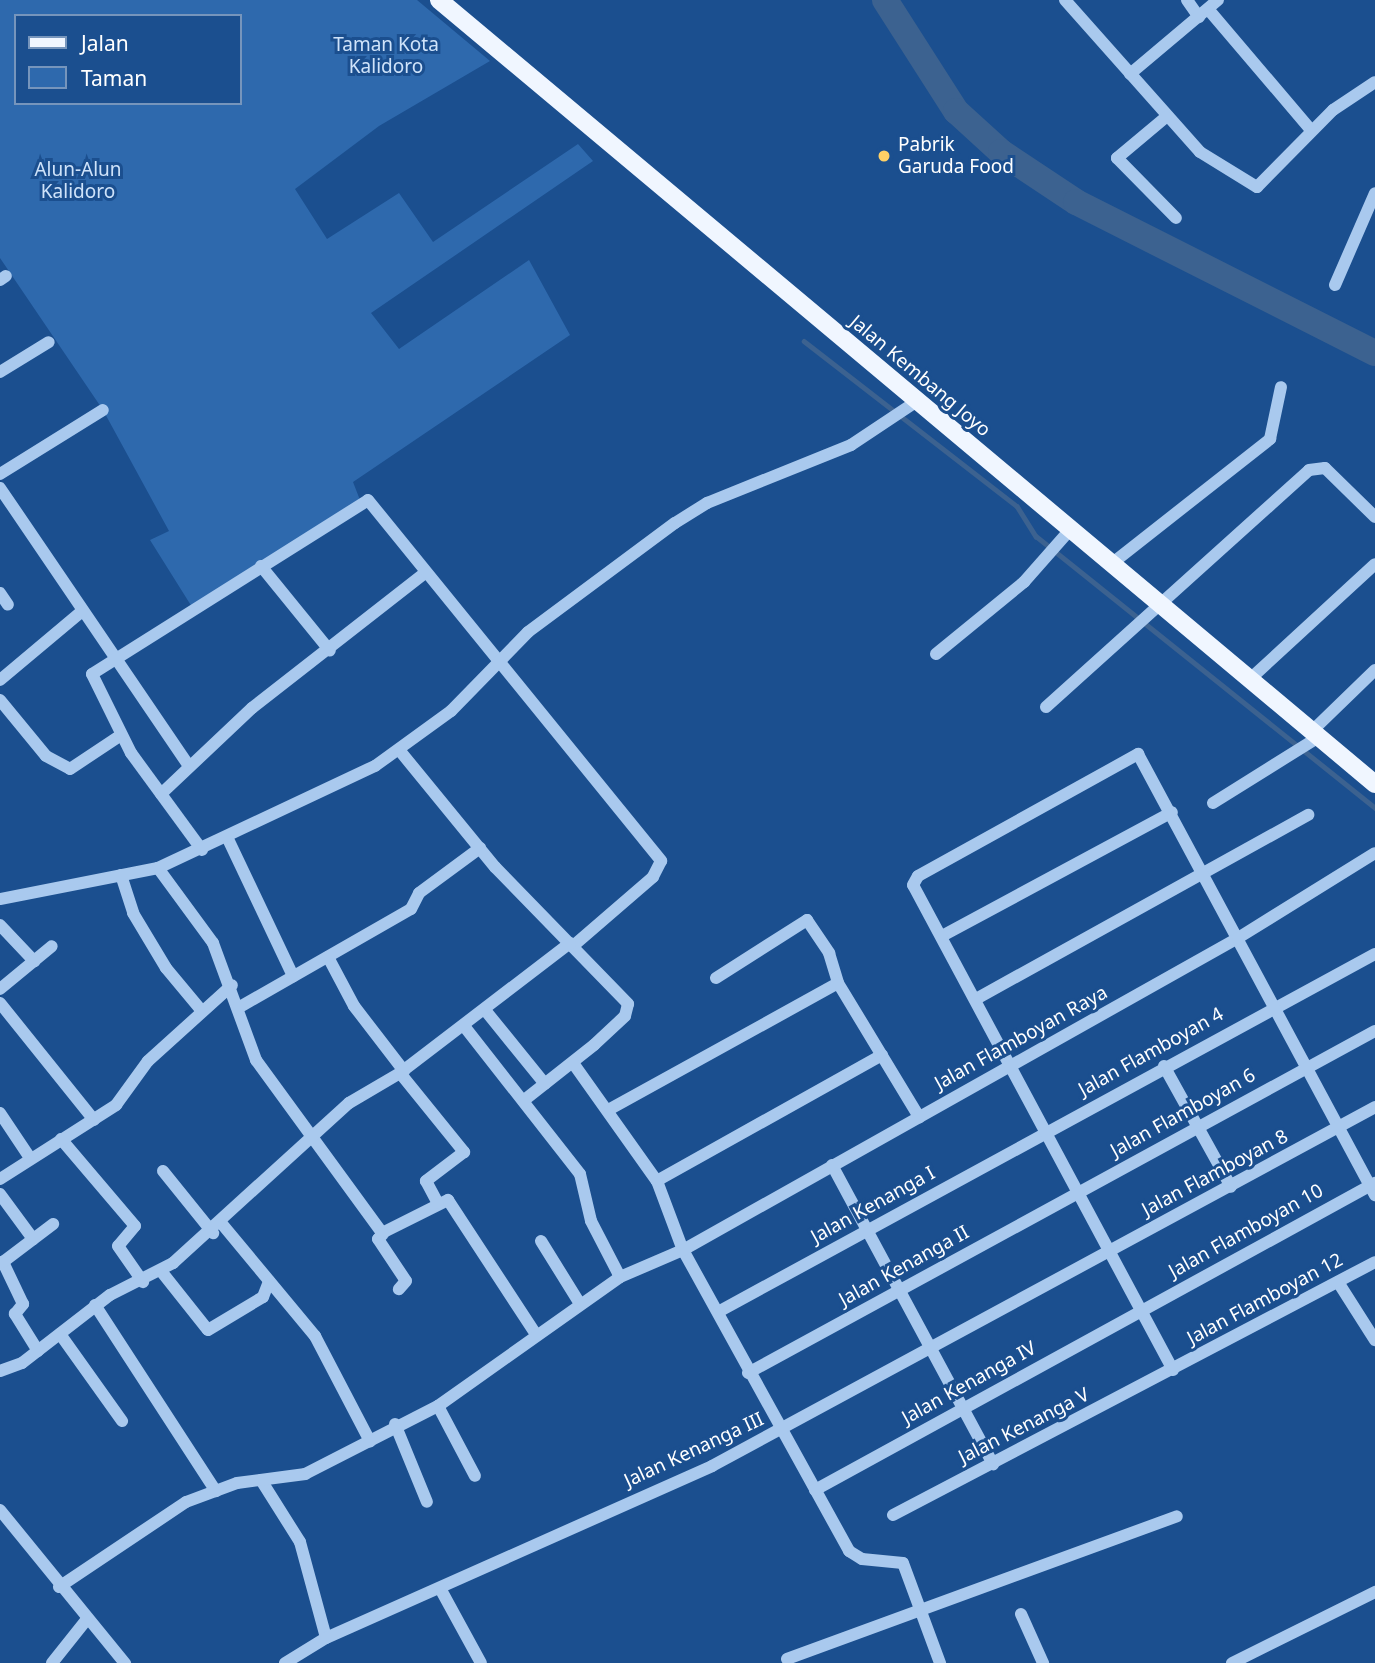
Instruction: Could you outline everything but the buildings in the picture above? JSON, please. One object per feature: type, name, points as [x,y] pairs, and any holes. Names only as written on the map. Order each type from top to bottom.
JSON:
[{"type":"main road","name":"Jalan Kembang Joyo","points":[[439,0],[1069,531],[1375,784]]},
{"type":"street","points":[[1065,0],[1166,117],[1200,152],[1257,187],[1311,130],[1375,82]]},
{"type":"street","points":[[1187,0],[1208,9],[1311,130]]},
{"type":"street","points":[[1130,74],[1208,9]]},
{"type":"street","points":[[1166,117],[1117,158],[1176,218]]},
{"type":"street","points":[[1335,285],[1374,198]]},
{"type":"street","points":[[0,372],[49,342]]},
{"type":"street","points":[[1110,565],[1270,439],[1281,387]]},
{"type":"street","points":[[0,899],[158,869],[228,839],[400,751],[498,664],[528,632],[675,523],[707,503],[851,444],[917,401]]},
{"type":"street","points":[[0,474],[103,410]]},
{"type":"street","points":[[1046,707],[1144,624],[1158,603],[1317,466],[1375,517]]},
{"type":"street","points":[[0,488],[81,612],[114,655],[189,766]]},
{"type":"street","points":[[0,1371],[38,1351],[95,1306],[161,1271],[217,1229],[349,1103],[402,1072],[572,944],[662,865],[368,500],[114,655],[92,674],[92,684],[121,735],[202,850]]},
{"type":"street","points":[[936,654],[1024,582],[1069,531]]},
{"type":"street","points":[[1249,680],[1375,564]]},
{"type":"street","points":[[261,566],[330,651]]},
{"type":"street","points":[[161,794],[189,766],[425,573]]},
{"type":"street","points":[[0,593],[8,605]]},
{"type":"street","points":[[0,680],[81,612]]},
{"type":"street","points":[[1213,803],[1314,735],[1375,670]]},
{"type":"street","points":[[0,700],[46,756],[70,769],[121,735]]},
{"type":"street","points":[[400,751],[480,848],[572,944],[629,1010],[573,1063],[523,1101]]},
{"type":"street","points":[[1172,1370],[914,885],[918,876],[1134,753],[1172,813],[1373,1188]]},
{"type":"street","points":[[942,936],[1172,813]]},
{"type":"street","points":[[976,999],[1308,815]]},
{"type":"street","points":[[228,839],[293,976]]},
{"type":"street","points":[[239,1008],[411,909],[419,893],[480,848]]},
{"type":"street","name":"Jalan Flamboyan Raya","points":[[59,1587],[164,1513],[216,1491],[261,1480],[305,1474],[370,1441],[395,1424],[438,1406],[536,1333],[620,1277],[682,1250],[1011,1066],[1238,938],[1375,853]]},
{"type":"street","points":[[158,869],[213,943],[232,985],[256,1060],[383,1234]]},
{"type":"street","points":[[121,875],[133,913],[166,968],[201,1010]]},
{"type":"street","points":[[716,978],[807,920],[829,953],[838,983],[919,1117]]},
{"type":"street","points":[[0,925],[34,961]]},
{"type":"street","points":[[0,989],[52,946]]},
{"type":"street","name":"Jalan Flamboyan 4","points":[[1046,1132],[1375,954]]},
{"type":"street","points":[[328,957],[354,1006],[464,1152],[426,1181],[437,1202]]},
{"type":"street","points":[[610,1109],[838,983]]},
{"type":"street","points":[[0,1179],[123,1099],[148,1061],[201,1010],[232,985]]},
{"type":"street","points":[[0,1003],[94,1120]]},
{"type":"street","points":[[485,1010],[545,1084]]},
{"type":"street","points":[[464,1026],[580,1174],[591,1221],[620,1277]]},
{"type":"street","name":"Jalan Flamboyan 6","points":[[1078,1193],[1375,1031]]},
{"type":"street","points":[[657,1181],[882,1055]]},
{"type":"street","points":[[573,1063],[610,1109],[657,1181],[682,1250],[718,1312],[779,1431],[856,1557],[904,1563],[940,1663]]},
{"type":"street","points":[[1164,1066],[1231,1187]]},
{"type":"street","name":"Jalan Flamboyan 8","points":[[1109,1253],[1375,1107]]},
{"type":"street","points":[[0,1113],[30,1158]]},
{"type":"street","name":"Jalan Kenanga I","points":[[718,1312],[1046,1132]]},
{"type":"street","points":[[61,1139],[135,1226],[118,1246],[143,1282]]},
{"type":"street","points":[[832,1165],[993,1464]]},
{"type":"street","points":[[163,1171],[270,1281],[315,1336],[370,1441]]},
{"type":"street","name":"Jalan Flamboyan 10","points":[[1142,1311],[1373,1188]]},
{"type":"street","name":"Jalan Kenanga II","points":[[748,1373],[1078,1193]]},
{"type":"street","points":[[0,1194],[33,1239]]},
{"type":"street","points":[[399,1289],[406,1281],[378,1239],[437,1202],[454,1206],[536,1333]]},
{"type":"street","points":[[38,1351],[15,1314],[23,1303],[3,1262],[52,1224]]},
{"type":"street","points":[[541,1241],[580,1304]]},
{"type":"street","name":"Jalan Kenanga III","points":[[285,1663],[326,1638],[441,1590],[779,1431],[1109,1253]]},
{"type":"street","name":"Jalan Flamboyan 12","points":[[1172,1370],[1375,1262]]},
{"type":"street","points":[[161,1271],[208,1330],[263,1297],[270,1281]]},
{"type":"street","points":[[1338,1282],[1375,1340]]},
{"type":"street","points":[[95,1306],[216,1491]]},
{"type":"street","name":"Jalan Kenanga IV","points":[[815,1490],[962,1407],[1142,1311]]},
{"type":"street","points":[[60,1334],[122,1421]]},
{"type":"street","name":"Jalan Kenanga V","points":[[893,1515],[1172,1370]]},
{"type":"street","points":[[438,1406],[475,1476]]},
{"type":"street","points":[[395,1424],[427,1502]]},
{"type":"street","points":[[261,1480],[300,1542],[326,1638]]},
{"type":"street","points":[[0,1510],[59,1587],[125,1663]]},
{"type":"street","points":[[787,1659],[923,1614],[1177,1516]]},
{"type":"street","points":[[441,1590],[481,1663]]},
{"type":"street","points":[[1233,1663],[1375,1592]]},
{"type":"street","points":[[1021,1614],[1043,1663]]},
{"type":"street","points":[[52,1663],[87,1619]]},
{"type":"green space","points":[[0,0],[417,0],[490,61],[379,126],[295,189],[327,239],[399,193],[433,242],[578,144],[593,161],[371,313],[399,349],[529,260],[570,335],[353,482],[360,500],[192,607],[150,540],[169,531],[103,410],[0,258]]},
{"type":"waterway","points":[[885,0],[956,111],[1001,152],[1076,202],[1375,353]]},
{"type":"waterway","points":[[804,341],[1017,506],[1036,536],[1375,808]]},
{"type":"place","name":"Pabrik Garuda Food","points":[[884,156]]},
{"type":"park label","name":"Taman Kota Kalidoro","points":[[386,56]]},
{"type":"park label","name":"Alun-Alun Kalidoro","points":[[78,181]]}]
